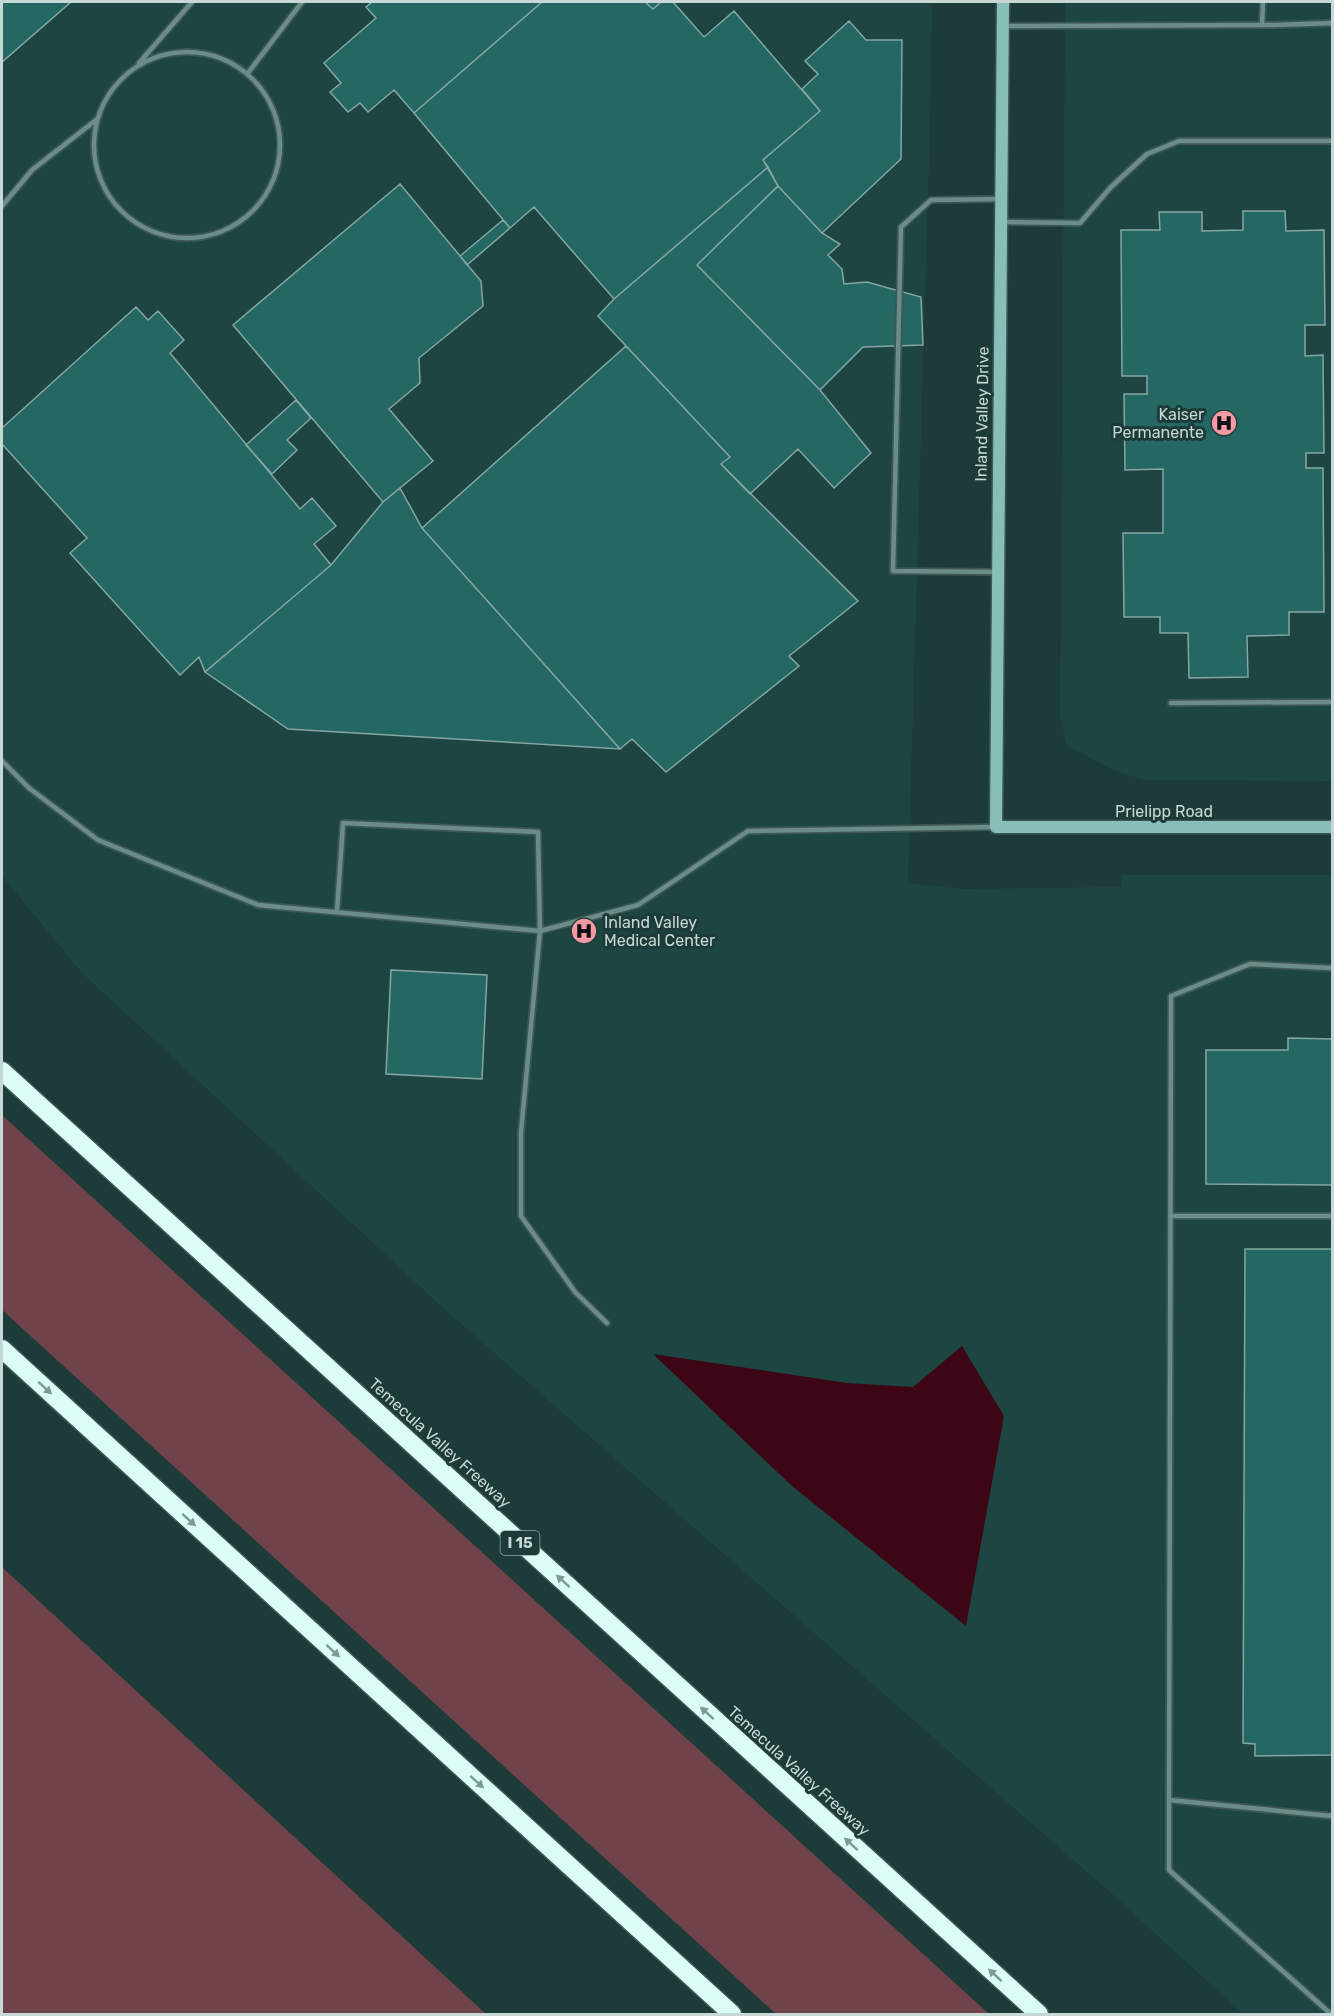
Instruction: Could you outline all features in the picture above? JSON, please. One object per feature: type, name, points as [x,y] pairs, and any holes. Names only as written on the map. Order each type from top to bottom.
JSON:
[{"type":"highway","name":"Temecula Valley Freeway","points":[[2,1071],[1039,2014]]},
{"type":"highway","points":[[2,1349],[732,2014]]},
{"type":"street","name":"Inland Valley Drive","points":[[996,827],[1003,2]]},
{"type":"street","name":"Prielipp Road","points":[[996,827],[1332,827]]},
{"type":"lane","points":[[136,65],[164,54],[194,51],[223,58],[248,73],[268,97],[280,126],[281,156],[272,186],[254,211],[229,229],[200,238],[169,237],[140,226],[116,207],[100,180],[93,151],[96,120],[105,99],[118,80],[136,65],[192,2]]},
{"type":"lane","points":[[248,73],[302,2]]},
{"type":"lane","points":[[1262,25],[1263,2]]},
{"type":"lane","points":[[1003,26],[1332,23]]},
{"type":"lane","points":[[2,206],[32,170],[96,120]]},
{"type":"lane","points":[[1000,222],[1080,223],[1111,187],[1147,153],[1179,141],[1332,141]]},
{"type":"lane","points":[[997,572],[893,571],[902,227],[931,200],[1001,199]]},
{"type":"lane","points":[[1172,703],[1332,702]]},
{"type":"lane","points":[[2,761],[29,788],[98,840],[258,905],[540,931],[638,905],[748,831],[996,827]]},
{"type":"lane","points":[[337,911],[343,823],[538,832],[540,931],[521,1132],[521,1216],[575,1292],[607,1323]]},
{"type":"lane","points":[[1331,2014],[1169,1870],[1169,1800],[1171,996],[1250,964],[1332,968]]},
{"type":"lane","points":[[1170,1216],[1332,1216]]},
{"type":"lane","points":[[1169,1800],[1332,1816]]},
{"type":"shaded area","name":"Inland Valley Medical Center","points":[[2,2],[932,2],[908,883],[963,889],[1121,887],[1121,875],[1332,875],[1332,2014],[1243,2014],[1111,1893],[442,1307],[82,973],[2,876]]},
{"type":"shaded area","points":[[1065,2],[1332,2],[1332,781],[1144,780],[1113,770],[1067,746],[1060,716]]},
{"type":"shaded area","points":[[2,1115],[989,2014],[776,2014],[2,1310]]},
{"type":"shaded area","points":[[962,1346],[1004,1416],[966,1626],[792,1486],[653,1354],[847,1383],[913,1387]]},
{"type":"shaded area","points":[[2,1567],[486,2014],[2,2014]]},
{"type":"building","points":[[2,2],[71,2],[2,62]]},
{"type":"building","points":[[372,2],[542,2],[414,113],[394,90],[368,112],[360,103],[348,112],[330,92],[341,83],[324,63],[376,18],[366,7]]},
{"type":"building","points":[[542,2],[645,2],[653,9],[661,2],[673,2],[704,37],[734,11],[820,111],[763,160],[768,167],[614,299],[534,207],[510,228],[414,113]]},
{"type":"building","points":[[645,2],[661,2],[653,9]]},
{"type":"building","points":[[849,21],[866,40],[902,40],[901,159],[822,233],[778,186],[763,160],[820,111],[802,89],[818,74],[805,61]]},
{"type":"building","points":[[768,167],[778,186],[697,265],[820,390],[871,453],[834,488],[798,449],[750,494],[721,464],[730,457],[598,316],[614,299]]},
{"type":"building","points":[[400,184],[481,281],[483,306],[419,358],[420,383],[389,409],[433,461],[383,502],[233,325]]},
{"type":"building","points":[[778,186],[822,233],[840,244],[828,255],[842,269],[844,284],[867,282],[921,297],[923,345],[863,347],[820,390],[697,265]]},
{"type":"building","name":"Kaiser Permanente","points":[[1243,211],[1285,211],[1286,231],[1324,230],[1325,325],[1305,325],[1305,356],[1323,355],[1324,453],[1306,453],[1306,468],[1323,468],[1324,612],[1289,612],[1289,635],[1247,636],[1248,677],[1189,678],[1188,633],[1160,633],[1160,617],[1124,617],[1123,533],[1163,533],[1163,469],[1125,470],[1124,394],[1147,394],[1147,376],[1122,376],[1121,230],[1160,230],[1159,212],[1202,212],[1202,231],[1243,230]]},
{"type":"building","points":[[503,220],[510,228],[467,265],[460,256]]},
{"type":"building","points":[[136,307],[148,320],[158,311],[184,340],[170,353],[300,509],[312,498],[336,526],[314,544],[331,565],[205,672],[199,657],[180,675],[70,553],[87,538],[2,444],[2,428]]},
{"type":"building","points":[[626,346],[730,457],[721,464],[858,601],[789,656],[799,666],[666,772],[632,739],[620,749],[422,528]]},
{"type":"building","points":[[296,400],[311,418],[287,440],[297,450],[272,474],[246,445]]},
{"type":"building","points":[[400,488],[422,528],[620,749],[288,729],[205,672],[331,565],[383,502]]},
{"type":"building","points":[[391,970],[487,975],[482,1079],[386,1074]]},
{"type":"building","points":[[1288,1038],[1332,1039],[1332,1185],[1206,1184],[1206,1050],[1288,1050]]},
{"type":"building","points":[[1245,1249],[1332,1249],[1332,1755],[1255,1756],[1255,1744],[1243,1743]]},
{"type":"place","name":"Kaiser Permanente","points":[[1224,423]]},
{"type":"place","name":"Inland Valley Medical Center","points":[[584,931]]}]
